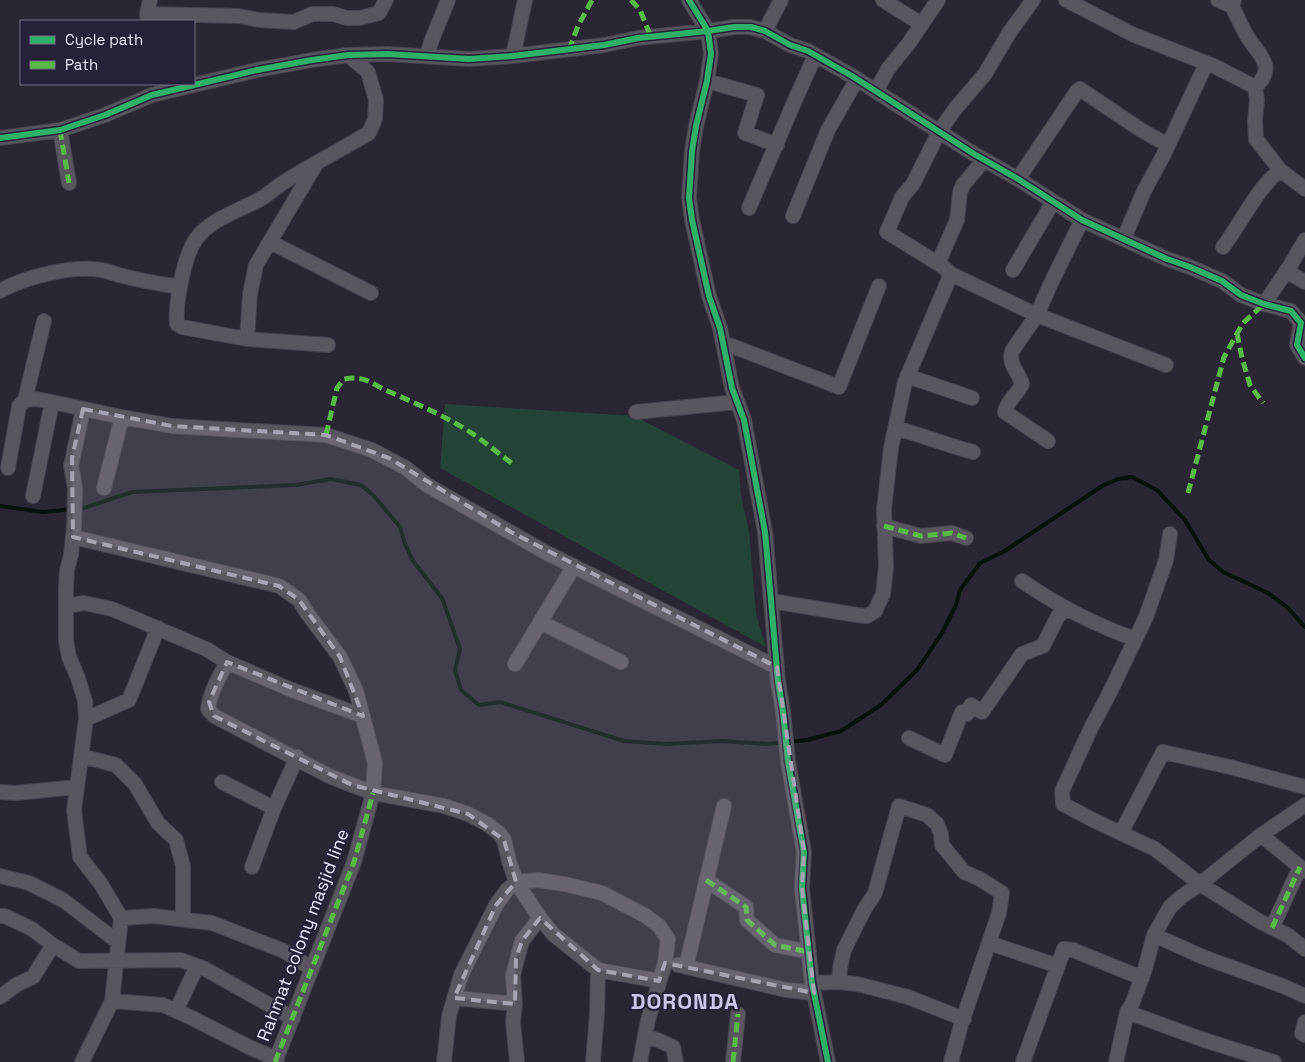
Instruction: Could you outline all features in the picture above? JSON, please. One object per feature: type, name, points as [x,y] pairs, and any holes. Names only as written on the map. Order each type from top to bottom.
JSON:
[{"type":"street","points":[[150,0],[148,18],[239,16],[259,20],[294,22],[312,14],[334,14],[346,18],[360,18],[379,13],[386,0]]},
{"type":"street","points":[[427,56],[448,0]]},
{"type":"street","points":[[513,56],[525,0]]},
{"type":"street","points":[[765,31],[781,0]]},
{"type":"street","points":[[884,0],[921,24]]},
{"type":"street","points":[[876,91],[888,69],[938,0]]},
{"type":"street","points":[[1033,0],[1009,33],[985,74],[955,109],[939,132],[913,184],[902,197],[886,232],[947,270],[1037,315],[1166,365]]},
{"type":"street","points":[[1066,0],[1134,35],[1234,75],[1256,88]]},
{"type":"street","points":[[1218,0],[1233,3],[1248,37],[1264,59],[1265,71],[1262,82],[1256,88],[1256,139],[1280,170],[1305,189]]},
{"type":"street","points":[[694,3],[708,31],[711,54],[692,152],[689,198],[698,251],[709,296],[724,343],[732,388],[744,420],[765,532],[778,681],[788,761],[804,852],[802,888],[813,988],[828,1062]]},
{"type":"street","points":[[195,82],[348,55],[388,54],[469,59],[513,56],[604,45],[638,38],[734,27],[751,27],[765,31],[790,45],[816,56],[857,79],[984,160],[1018,178],[1082,220],[1124,238],[1166,260],[1190,267],[1222,281],[1241,295],[1264,304],[1291,311],[1301,322],[1297,345],[1305,358]]},
{"type":"street","points":[[328,345],[247,339],[182,328],[177,324],[176,316],[180,287],[192,245],[203,231],[212,224],[263,197],[288,179],[369,133],[375,119],[376,100],[368,72],[348,55]]},
{"type":"street","points":[[748,208],[777,145],[794,100],[816,56]]},
{"type":"street","points":[[1124,238],[1144,191],[1206,64]]},
{"type":"street","points":[[793,216],[828,130],[857,79]]},
{"type":"street","points":[[707,81],[757,95],[745,133],[777,145]]},
{"type":"street","points":[[0,138],[60,130],[104,114],[150,90],[177,85]]},
{"type":"street","points":[[1018,178],[1080,89],[1141,130],[1168,145]]},
{"type":"street","points":[[60,130],[69,183]]},
{"type":"street","points":[[947,270],[939,261],[957,220],[960,192],[963,185],[984,160]]},
{"type":"street","points":[[247,339],[252,280],[256,265],[316,164]]},
{"type":"street","points":[[1223,247],[1269,179],[1280,170]]},
{"type":"street","points":[[1013,270],[1053,202]]},
{"type":"street","points":[[1048,441],[1005,412],[1005,407],[1018,393],[1022,384],[1010,358],[1012,351],[1037,315],[1050,284],[1082,220]]},
{"type":"street","points":[[1264,304],[1305,240]]},
{"type":"street","points":[[270,242],[371,293]]},
{"type":"street","points":[[0,291],[8,286],[39,276],[78,268],[100,270],[148,282],[180,287]]},
{"type":"street","points":[[771,601],[857,615],[867,616],[875,612],[883,594],[886,567],[884,526],[891,448],[895,428],[907,376],[947,270]]},
{"type":"street","points":[[1286,272],[1305,282]]},
{"type":"street","points":[[724,343],[839,387],[879,286]]},
{"type":"street","points":[[8,468],[19,406],[25,400],[44,322]]},
{"type":"street","points":[[907,376],[972,398]]},
{"type":"street","points":[[25,400],[36,399],[122,418],[172,426],[326,436],[372,450],[406,468],[427,484],[547,553],[777,668]]},
{"type":"street","points":[[33,496],[52,402]]},
{"type":"street","points":[[636,412],[737,402]]},
{"type":"street","points":[[83,409],[71,466],[75,488],[71,555],[67,570],[66,631],[69,657],[85,701],[86,719],[74,810],[80,857],[101,884],[121,918],[112,1001],[88,1060]]},
{"type":"street","points":[[104,488],[122,418]]},
{"type":"street","points":[[895,428],[973,452]]},
{"type":"street","points":[[884,526],[920,536],[952,533],[966,538]]},
{"type":"street","name":"Rahmat colony masjid line","points":[[73,532],[279,586],[299,600],[340,657],[356,691],[375,763],[374,793],[354,862],[276,1060]]},
{"type":"street","points":[[1170,534],[1166,560],[1146,617],[1062,791],[1063,804],[1155,849],[1200,884],[1258,921],[1289,936],[1305,948]]},
{"type":"street","points":[[515,664],[574,566]]},
{"type":"street","points":[[1022,581],[1067,609],[1135,639]]},
{"type":"street","points":[[67,606],[84,603],[112,609],[158,628],[227,662],[292,690],[364,716]]},
{"type":"street","points":[[909,738],[945,755],[962,712],[967,714],[971,705],[982,712],[1022,654],[1043,646],[1058,616],[1067,609]]},
{"type":"street","points":[[540,622],[621,662]]},
{"type":"street","points":[[86,719],[129,700],[158,628]]},
{"type":"street","points":[[227,662],[209,702],[208,709],[214,716],[296,757],[329,776],[374,793],[444,806],[468,814],[487,824],[499,833],[504,840],[516,882],[553,934],[598,970],[659,981]]},
{"type":"street","points":[[1121,834],[1163,752],[1305,787]]},
{"type":"street","points":[[81,756],[116,765],[135,784],[158,823],[176,840],[183,866],[183,918]]},
{"type":"street","points":[[252,867],[296,757]]},
{"type":"street","points":[[222,782],[274,808]]},
{"type":"street","points":[[0,792],[16,793],[77,787]]},
{"type":"street","points":[[1116,1062],[1127,1012],[1142,978],[1154,935],[1170,907],[1261,835],[1305,805]]},
{"type":"street","points":[[686,967],[724,806]]},
{"type":"street","points":[[839,982],[844,950],[864,910],[875,893],[899,806],[927,815],[937,824],[941,834],[942,846],[964,872],[980,879],[1002,893],[999,913],[951,1062]]},
{"type":"street","points":[[1261,835],[1302,869],[1272,928]]},
{"type":"street","points":[[0,876],[28,883],[63,900],[118,942]]},
{"type":"street","points":[[444,1062],[449,1016],[454,998],[462,975],[496,905],[507,890],[516,882],[538,880],[585,888],[602,893],[639,912],[659,926],[668,939],[665,963],[648,1020],[640,1062]]},
{"type":"street","points":[[706,880],[746,907],[747,920],[776,945],[809,952]]},
{"type":"street","points":[[0,916],[5,916],[32,930],[79,961],[181,960],[197,966],[293,1018]]},
{"type":"street","points":[[121,918],[154,916],[212,922],[284,951],[312,969]]},
{"type":"street","points":[[517,1062],[513,1022],[515,1004],[513,975],[522,941],[540,918]]},
{"type":"street","points":[[1154,935],[1203,957],[1305,996]]},
{"type":"street","points":[[989,943],[1058,966]]},
{"type":"street","points":[[0,997],[16,985],[33,977],[53,945]]},
{"type":"street","points":[[1022,1062],[1064,949],[1073,950],[1142,978]]},
{"type":"street","points":[[665,963],[786,990],[813,988],[839,982],[856,984],[908,997],[964,1019]]},
{"type":"street","points":[[176,1010],[197,966]]},
{"type":"street","points":[[593,1062],[598,970]]},
{"type":"street","points":[[454,998],[515,1004]]},
{"type":"street","points":[[112,1001],[163,1005],[276,1060]]},
{"type":"street","points":[[1127,1012],[1204,1040],[1274,1062]]},
{"type":"street","points":[[733,1062],[738,1014]]},
{"type":"street","points":[[1305,1022],[1302,1033],[1305,1035]]},
{"type":"street","points":[[645,1037],[658,1040],[673,1047],[676,1062]]},
{"type":"highlighted area","points":[[83,409],[172,426],[326,435],[389,458],[511,532],[777,667],[804,852],[802,888],[814,993],[665,963],[659,981],[598,970],[540,918],[522,941],[516,959],[515,1004],[454,998],[496,905],[516,882],[504,840],[468,814],[352,785],[214,716],[209,702],[227,662],[363,716],[340,657],[299,600],[279,586],[73,537],[72,458]]},
{"type":"green space","points":[[445,404],[634,416],[739,470],[741,496],[749,531],[756,614],[766,647],[440,468]]},
{"type":"waterway","points":[[0,506],[43,512],[84,508],[132,492],[296,485],[331,479],[361,485],[373,495],[400,527],[413,561],[442,598],[460,649],[455,670],[461,690],[479,705],[500,702],[624,741],[666,744],[722,741],[768,744],[807,740],[841,731],[881,705],[917,670],[942,633],[956,605],[960,590],[980,563],[1003,552],[1102,486],[1118,479],[1132,477],[1157,490],[1185,520],[1209,560],[1223,572],[1268,593],[1287,607],[1305,627]]},
{"type":"marked path","points":[[569,50],[578,26],[592,0]]},
{"type":"marked path","points":[[631,0],[640,10],[651,37]]},
{"type":"marked path","points":[[60,130],[69,183]]},
{"type":"marked path","points":[[1188,493],[1224,357],[1243,323],[1264,304]]},
{"type":"marked path","points":[[1237,333],[1250,385],[1263,403]]},
{"type":"marked path","points":[[326,435],[337,388],[344,379],[358,378],[431,410],[451,421],[476,436],[513,464]]},
{"type":"marked path","points":[[884,526],[921,536],[952,533],[966,538]]},
{"type":"marked path","points":[[275,1062],[354,862],[373,793]]},
{"type":"marked path","points":[[1272,928],[1300,867]]},
{"type":"marked path","points":[[706,880],[746,907],[747,920],[775,945],[809,952]]},
{"type":"marked path","points":[[733,1062],[738,1014]]},
{"type":"cycle path","points":[[689,0],[708,31],[711,54],[692,151],[689,198],[709,296],[720,328],[732,388],[744,420],[765,532],[778,681],[788,761],[804,852],[802,888],[812,983],[828,1062]]},
{"type":"cycle path","points":[[195,85],[257,70],[348,55],[388,54],[469,59],[513,56],[604,45],[638,38],[734,27],[751,27],[765,31],[790,45],[808,51],[852,76],[1082,220],[1167,259],[1222,281],[1241,295],[1264,304],[1291,311],[1301,323],[1297,345],[1305,358]]},
{"type":"cycle path","points":[[0,138],[60,130],[105,115],[152,95],[194,85]]},
{"type":"district","name":"DORONDA","points":[[685,1001]]}]
